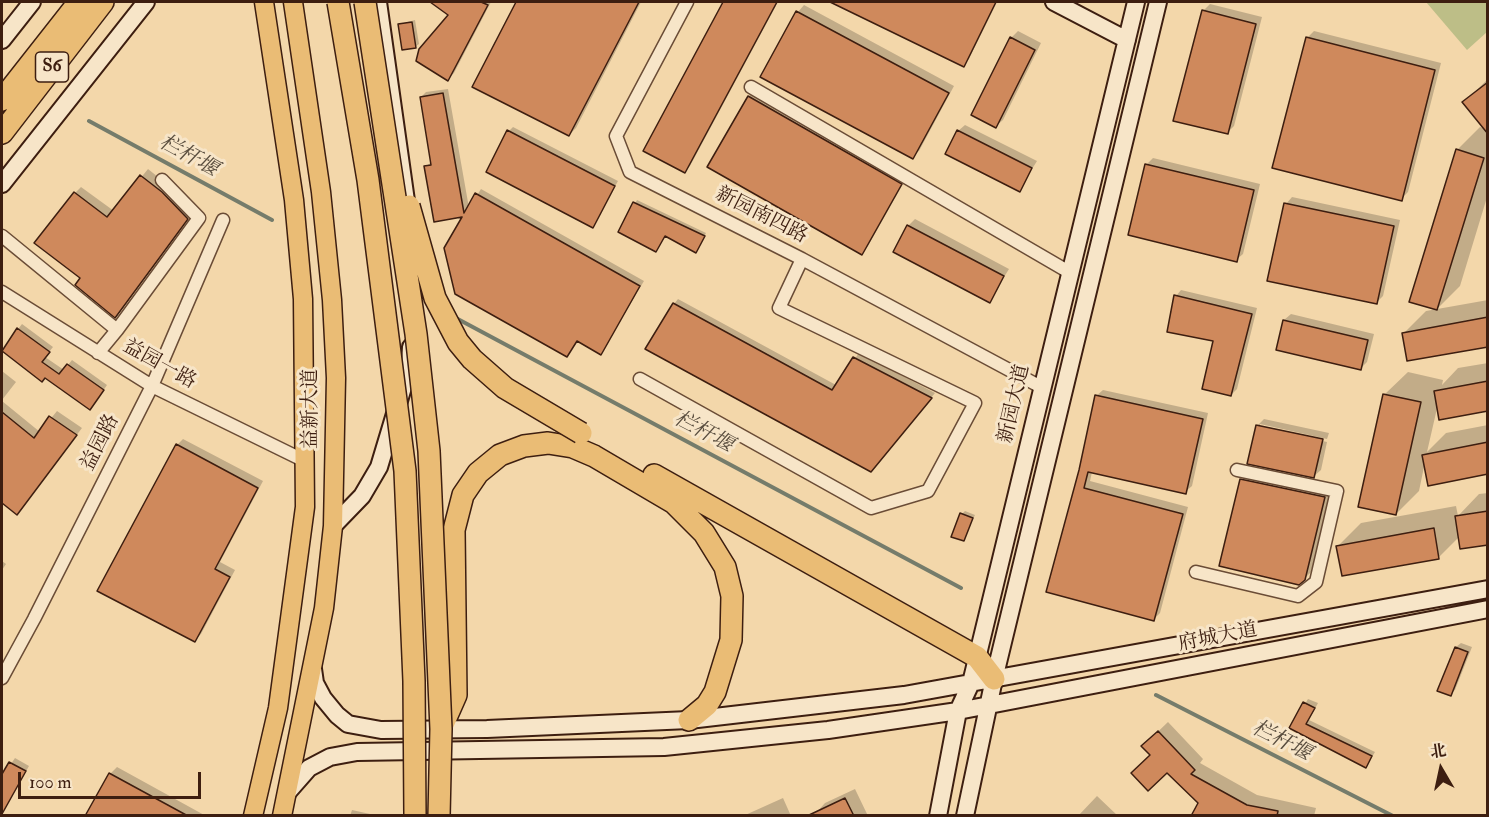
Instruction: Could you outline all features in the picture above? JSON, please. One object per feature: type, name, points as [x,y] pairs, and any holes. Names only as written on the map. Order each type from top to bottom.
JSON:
[{"type":"highway","name":"S6","points":[[2,100],[79,2]]},
{"type":"highway","name":"S6","points":[[2,133],[103,2]]},
{"type":"highway","points":[[338,2],[368,180],[405,471],[413,648],[415,816]]},
{"type":"highway","points":[[365,2],[416,334],[429,451],[441,729],[439,816]]},
{"type":"highway","points":[[384,114],[431,286],[448,325],[472,359],[496,381],[577,440],[594,456],[674,503],[704,533],[725,567],[733,610],[729,648],[715,692],[707,705],[689,720]]},
{"type":"highway","points":[[441,729],[456,695],[454,530],[463,495],[478,472],[513,449],[577,440],[977,657],[994,679]]},
{"type":"main road","points":[[2,40],[32,2]]},
{"type":"main road","name":"S6","points":[[2,184],[146,2]]},
{"type":"main road","name":"益新大道","points":[[253,816],[278,708],[304,507],[305,461],[303,299],[294,200],[264,2]]},
{"type":"main road","name":"益新大道","points":[[282,816],[324,608],[333,526],[336,378],[332,300],[321,192],[293,2]]},
{"type":"main road","points":[[333,526],[362,496],[379,467],[410,364],[414,258],[378,2]]},
{"type":"main road","points":[[1054,2],[1127,40]]},
{"type":"main road","name":"新园大道","points":[[938,816],[958,711],[971,682],[1136,2]]},
{"type":"main road","points":[[965,816],[988,704],[1158,2]]},
{"type":"main road","name":"府城大道","points":[[313,669],[315,683],[323,698],[337,715],[348,724],[381,730],[487,729],[689,720],[892,696],[1488,589]]},
{"type":"main road","name":"府城大道","points":[[287,793],[309,768],[330,757],[357,752],[664,747],[828,730],[958,711],[1488,609]]},
{"type":"street","name":"新园南四路","points":[[687,2],[616,136],[630,172],[802,259],[1041,387]]},
{"type":"street","points":[[751,87],[1069,272]]},
{"type":"street","points":[[98,353],[199,218],[162,180]]},
{"type":"street","name":"益园路","points":[[2,678],[152,386],[223,220]]},
{"type":"street","points":[[2,236],[117,330]]},
{"type":"street","points":[[640,379],[871,508],[928,491],[975,403],[779,308],[802,259]]},
{"type":"street","name":"益园一路","points":[[2,292],[152,386],[305,461]]},
{"type":"street","points":[[1196,572],[1298,596],[1316,582],[1337,491],[1237,470]]},
{"type":"green space","points":[[1426,2],[1487,2],[1487,32],[1467,50]]},
{"type":"building","points":[[430,2],[481,2],[488,5],[448,81],[416,61],[419,49],[448,15]]},
{"type":"building","points":[[516,2],[639,2],[569,136],[472,87]]},
{"type":"building","points":[[723,2],[777,2],[685,173],[643,151]]},
{"type":"building","points":[[830,2],[996,2],[964,67]]},
{"type":"building","points":[[1202,10],[1256,24],[1228,134],[1173,121]]},
{"type":"building","points":[[796,11],[949,93],[913,159],[760,77]]},
{"type":"building","points":[[412,22],[416,48],[402,50],[398,24]]},
{"type":"building","points":[[1010,37],[1035,50],[996,128],[971,115]]},
{"type":"building","points":[[1306,37],[1435,70],[1402,201],[1272,168]]},
{"type":"building","points":[[1488,82],[1488,134],[1462,102]]},
{"type":"building","points":[[443,93],[464,213],[475,193],[640,286],[601,355],[577,341],[567,357],[455,294],[444,248],[462,217],[434,222],[424,166],[431,165],[420,97]]},
{"type":"building","points":[[748,96],[902,184],[862,255],[707,167]]},
{"type":"building","points":[[507,130],[615,186],[593,228],[486,172]]},
{"type":"building","points":[[957,130],[1032,168],[1020,192],[945,154]]},
{"type":"building","points":[[1456,149],[1484,158],[1437,310],[1409,302]]},
{"type":"building","points":[[1145,164],[1254,190],[1237,262],[1128,235]]},
{"type":"building","points":[[140,175],[162,192],[188,219],[115,318],[75,285],[80,278],[34,243],[74,192],[107,217]]},
{"type":"building","points":[[633,202],[705,236],[696,253],[665,236],[656,252],[618,232]]},
{"type":"building","points":[[1284,203],[1394,226],[1377,304],[1267,281]]},
{"type":"building","points":[[907,225],[1004,276],[990,303],[893,252]]},
{"type":"building","points":[[1174,295],[1252,314],[1231,396],[1202,389],[1213,341],[1167,332]]},
{"type":"building","points":[[673,303],[832,390],[853,357],[932,398],[871,472],[645,349]]},
{"type":"building","points":[[1488,317],[1488,347],[1407,361],[1402,333]]},
{"type":"building","points":[[1283,320],[1368,340],[1361,370],[1276,350]]},
{"type":"building","points":[[17,328],[50,352],[42,362],[59,374],[67,364],[104,390],[90,410],[45,378],[42,382],[2,351]]},
{"type":"building","points":[[1488,381],[1488,411],[1439,420],[1434,391]]},
{"type":"building","points":[[1383,394],[1421,402],[1396,515],[1358,507]]},
{"type":"building","points":[[1095,395],[1203,419],[1186,494],[1088,472],[1084,488],[1183,514],[1154,621],[1046,592],[1079,470]]},
{"type":"building","points":[[2,412],[34,438],[49,416],[77,435],[17,515],[2,503]]},
{"type":"building","points":[[1256,425],[1323,439],[1314,478],[1247,464]]},
{"type":"building","points":[[1488,442],[1488,474],[1428,486],[1422,455]]},
{"type":"building","points":[[176,444],[258,488],[215,569],[230,577],[195,642],[97,591]]},
{"type":"building","points":[[1240,479],[1325,497],[1305,580],[1299,585],[1219,566]]},
{"type":"building","points":[[1488,511],[1488,545],[1460,549],[1455,516]]},
{"type":"building","points":[[960,513],[973,518],[964,541],[951,537]]},
{"type":"building","points":[[1434,528],[1439,559],[1342,576],[1336,546]]},
{"type":"building","points":[[1455,647],[1468,652],[1451,696],[1437,691]]},
{"type":"building","points":[[1303,702],[1315,708],[1306,724],[1372,756],[1366,768],[1289,728]]},
{"type":"building","points":[[1158,731],[1195,770],[1191,774],[1247,805],[1278,811],[1277,816],[1191,816],[1198,803],[1167,773],[1148,791],[1131,773],[1150,755],[1141,746]]},
{"type":"building","points":[[9,762],[26,771],[2,814],[2,774]]},
{"type":"building","points":[[109,773],[188,816],[85,816]]},
{"type":"building","points":[[845,798],[854,816],[807,816]]},
{"type":"waterway","name":"栏杆堰","points":[[89,121],[272,220]]},
{"type":"waterway","name":"栏杆堰","points":[[454,317],[961,588]]},
{"type":"waterway","name":"栏杆堰","points":[[1156,695],[1393,816]]}]
